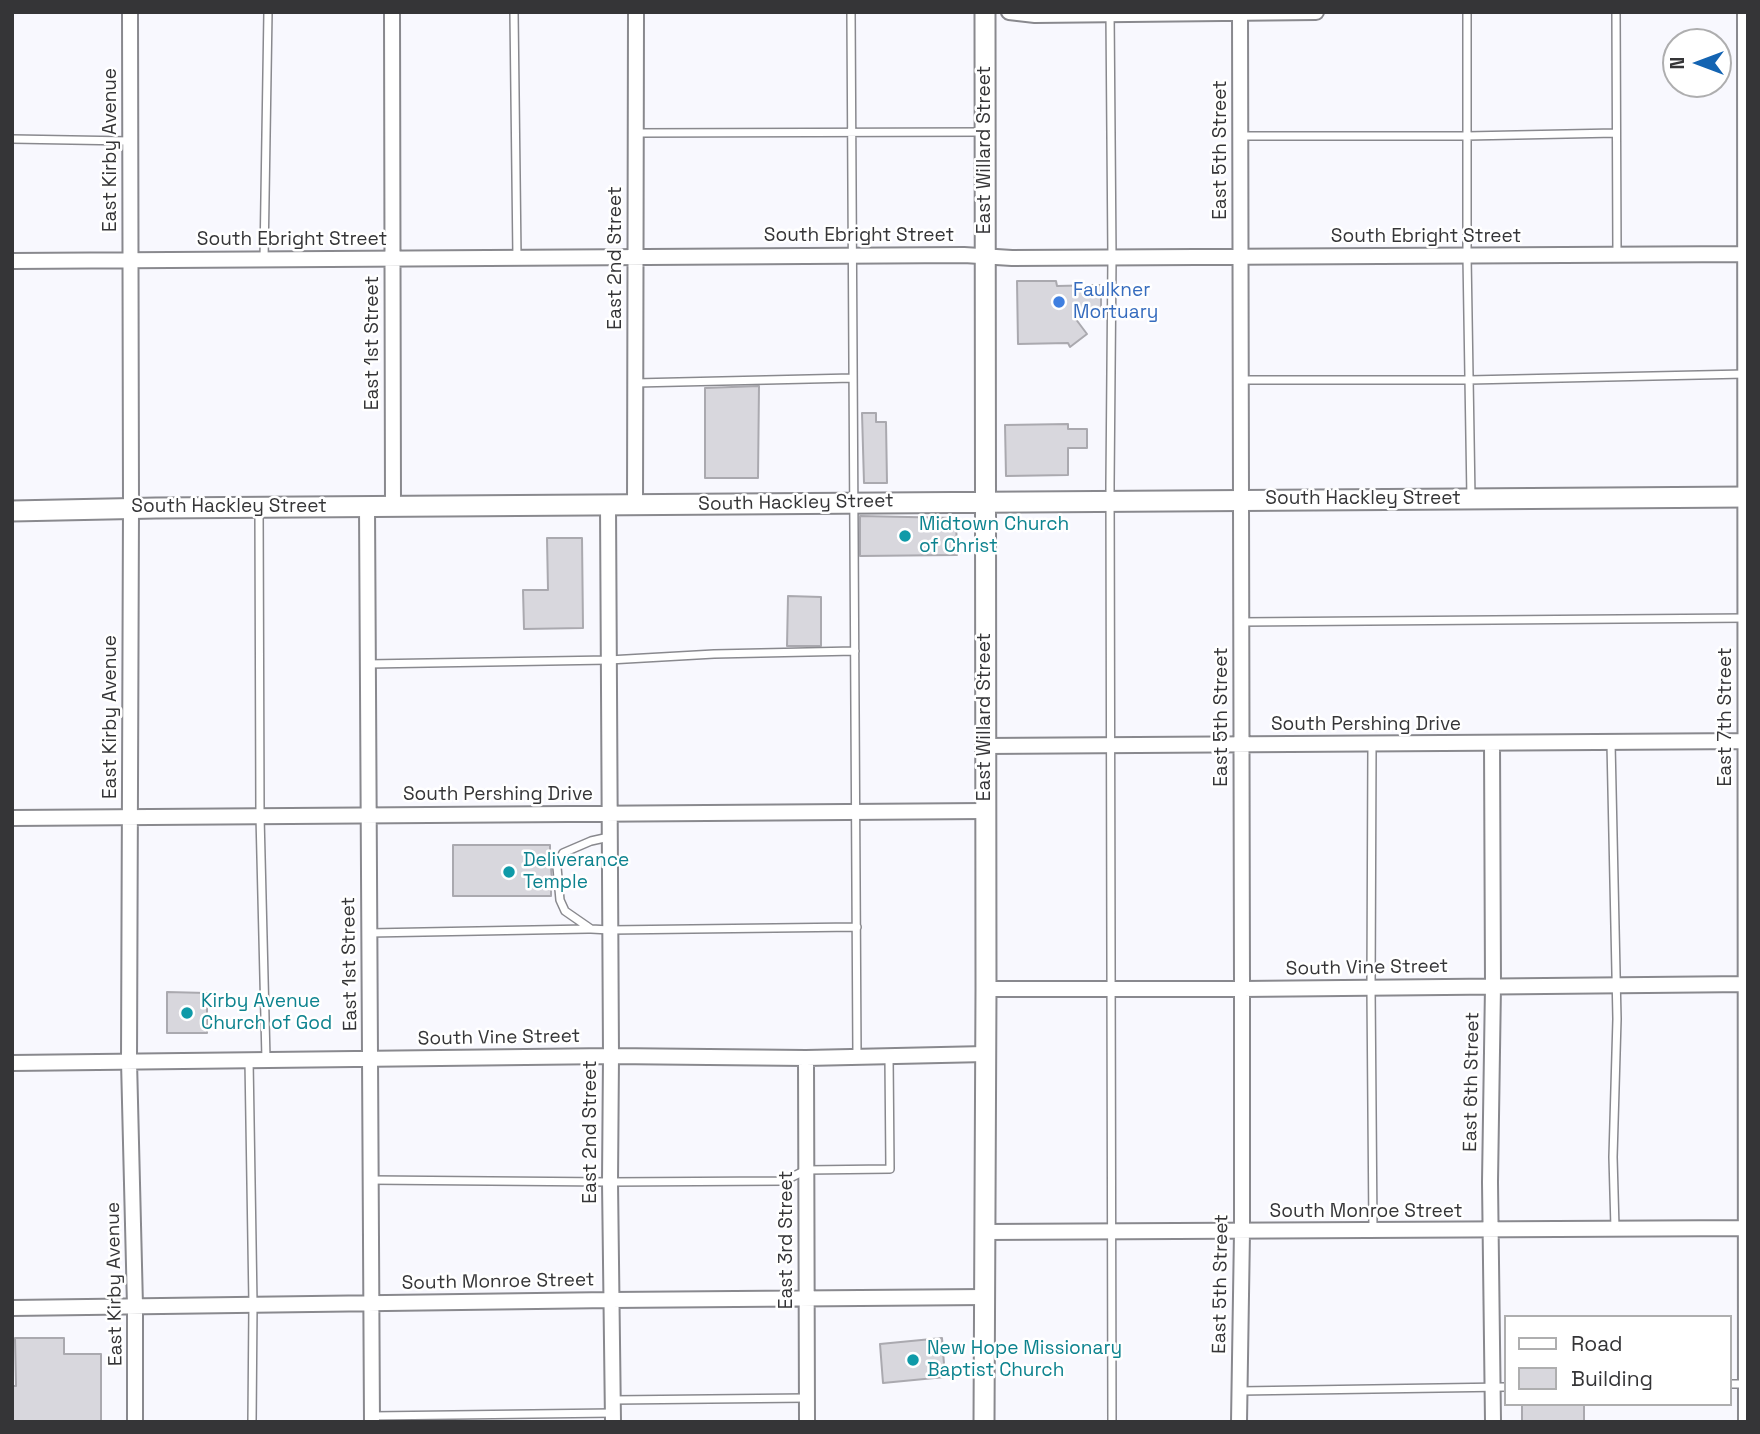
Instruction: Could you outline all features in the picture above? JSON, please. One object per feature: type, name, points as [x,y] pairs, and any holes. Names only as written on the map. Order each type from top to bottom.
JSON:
[{"type":"street","name":"East Kirby Avenue","points":[[130,12],[129,1060],[135,1422]]},
{"type":"street","name":"East 1st Street","points":[[392,12],[393,506]]},
{"type":"street","name":"East 2nd Street","points":[[635,505],[636,12]]},
{"type":"street","name":"East Willard Street","points":[[984,1422],[985,12]]},
{"type":"street","points":[[1009,12],[1035,15],[1316,12]]},
{"type":"street","name":"East 7th Street","points":[[1745,12],[1746,1422]]},
{"type":"street","name":"East 5th Street","points":[[1239,1422],[1242,1232],[1240,13]]},
{"type":"street","name":"South Ebright Street","points":[[12,261],[1746,254]]},
{"type":"street","name":"South Hackley Street","points":[[12,511],[854,502],[1746,497]]},
{"type":"street","name":"East 2nd Street","points":[[608,505],[613,1412]]},
{"type":"street","name":"East 1st Street","points":[[367,506],[372,1419]]},
{"type":"street","name":"South Pershing Drive","points":[[985,746],[1747,741]]},
{"type":"street","name":"East 6th Street","points":[[1492,743],[1492,1230],[1500,1386],[1493,1422]]},
{"type":"street","name":"South Pershing Drive","points":[[12,818],[985,811]]},
{"type":"street","name":"South Vine Street","points":[[986,989],[1747,984]]},
{"type":"street","name":"South Vine Street","points":[[12,1063],[611,1056],[806,1058],[986,1054]]},
{"type":"street","name":"East 3rd Street","points":[[806,1058],[807,1422]]},
{"type":"street","name":"South Monroe Street","points":[[985,1232],[1747,1228]]},
{"type":"street","name":"South Monroe Street","points":[[12,1308],[985,1297]]},
{"type":"lane","points":[[264,260],[268,12]]},
{"type":"lane","points":[[514,12],[517,258]]},
{"type":"lane","points":[[851,12],[857,1057]]},
{"type":"lane","points":[[1467,12],[1471,499]]},
{"type":"lane","points":[[1616,12],[1617,255]]},
{"type":"lane","points":[[1110,13],[1112,1422]]},
{"type":"lane","points":[[636,133],[985,132]]},
{"type":"lane","points":[[1241,136],[1616,133]]},
{"type":"lane","points":[[12,139],[130,141]]},
{"type":"lane","points":[[1241,380],[1469,380],[1745,374]]},
{"type":"lane","points":[[635,383],[853,378]]},
{"type":"lane","points":[[259,507],[260,816],[266,1059]]},
{"type":"lane","points":[[1241,622],[1746,618]]},
{"type":"lane","points":[[367,664],[609,660],[714,654],[855,651]]},
{"type":"lane","points":[[1611,743],[1616,985],[1613,1157],[1615,1229]]},
{"type":"lane","points":[[1372,744],[1373,1231]]},
{"type":"lane","points":[[591,929],[565,911],[560,900],[557,867],[563,853],[591,841],[609,837]]},
{"type":"lane","points":[[369,933],[857,927]]},
{"type":"lane","points":[[370,1180],[784,1181],[806,1170],[890,1169],[889,1056]]},
{"type":"lane","points":[[249,1060],[252,1422]]},
{"type":"lane","points":[[1239,1391],[1500,1386]]},
{"type":"lane","points":[[372,1419],[613,1412],[807,1398]]},
{"type":"building","name":"Faulkner Mortuary","points":[[1017,281],[1056,281],[1057,286],[1101,285],[1101,318],[1075,318],[1087,334],[1070,347],[1068,343],[1018,344]]},
{"type":"building","points":[[759,386],[758,478],[705,478],[705,388]]},
{"type":"building","points":[[862,413],[876,413],[876,422],[886,422],[887,483],[864,483]]},
{"type":"building","points":[[1068,424],[1068,429],[1087,429],[1087,448],[1068,448],[1068,475],[1006,476],[1005,425]]},
{"type":"building","name":"Midtown Church of Christ","points":[[860,516],[956,518],[957,555],[860,556]]},
{"type":"building","points":[[547,538],[582,538],[583,628],[524,629],[523,590],[548,590]]},
{"type":"building","points":[[788,596],[821,597],[821,646],[787,646]]},
{"type":"building","name":"Deliverance Temple","points":[[453,845],[550,845],[551,896],[453,896]]},
{"type":"building","name":"Kirby Avenue Church of God","points":[[167,992],[207,993],[207,1033],[167,1033]]},
{"type":"building","points":[[15,1338],[64,1338],[64,1354],[101,1354],[101,1422],[12,1422],[12,1386],[16,1386]]},
{"type":"building","name":"New Hope Missionary Baptist Church","points":[[942,1338],[945,1377],[883,1383],[880,1344]]},
{"type":"building","points":[[1522,1406],[1584,1406],[1584,1422],[1522,1422]]},
{"type":"place","name":"Faulkner Mortuary","points":[[1059,302]]},
{"type":"place","name":"Midtown Church of Christ","points":[[905,536]]},
{"type":"place","name":"Deliverance Temple","points":[[509,872]]},
{"type":"place","name":"Kirby Avenue Church of God","points":[[187,1013]]},
{"type":"place","name":"New Hope Missionary Baptist Church","points":[[913,1360]]}]
